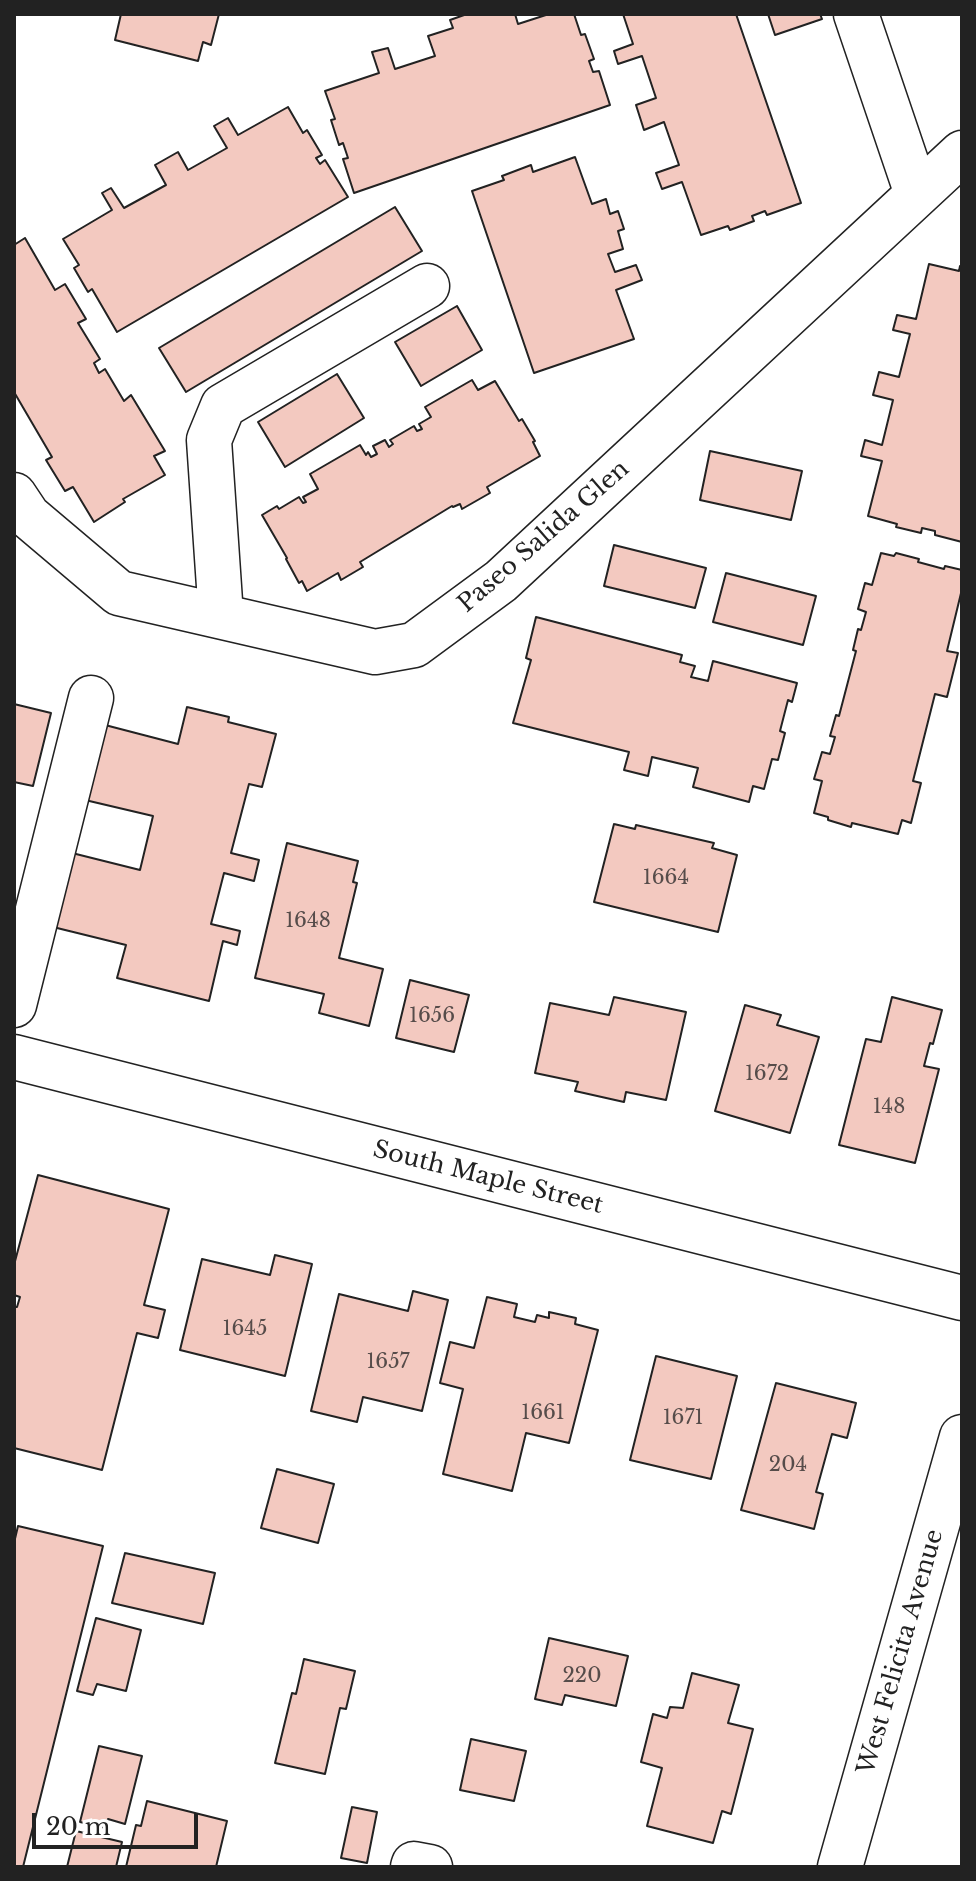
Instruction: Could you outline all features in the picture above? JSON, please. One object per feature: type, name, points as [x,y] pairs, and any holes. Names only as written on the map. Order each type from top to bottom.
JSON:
[{"type":"street","points":[[856,14],[917,194]]},
{"type":"street","name":"Paseo Salida Glen","points":[[14,495],[28,516],[119,593],[375,652],[414,645],[501,581],[962,153]]},
{"type":"street","points":[[221,616],[209,440],[223,406],[427,286]]},
{"type":"street","points":[[14,1005],[91,698]]},
{"type":"street","name":"South Maple Street","points":[[14,1057],[962,1298]]},
{"type":"street","name":"West Felicita Avenue","points":[[840,1867],[961,1444]]},
{"type":"street","points":[[413,1867],[414,1864],[430,1867]]},
{"type":"building","points":[[121,14],[219,14],[211,45],[203,42],[198,61],[115,40]]},
{"type":"building","points":[[467,14],[515,14],[518,24],[549,14],[574,14],[594,59],[589,61],[593,72],[599,71],[610,105],[354,193],[343,159],[348,158],[343,143],[339,145],[331,120],[335,119],[325,91],[379,73],[372,52],[388,48],[395,69],[435,56],[428,36],[453,28],[450,20]]},
{"type":"building","points":[[623,14],[736,14],[801,203],[767,215],[765,211],[752,216],[754,221],[730,230],[728,226],[701,235],[682,182],[662,189],[656,173],[679,165],[664,122],[644,130],[636,105],[656,98],[642,56],[618,64],[614,51],[633,44]]},
{"type":"building","points":[[768,14],[820,14],[822,19],[775,35]]},
{"type":"building","points":[[288,107],[303,133],[307,130],[322,155],[316,158],[320,164],[325,160],[348,197],[117,332],[92,289],[88,292],[74,268],[79,265],[63,239],[112,210],[102,193],[111,188],[124,208],[166,185],[155,165],[178,152],[188,170],[227,148],[214,126],[228,118],[238,135]]},
{"type":"building","points":[[575,157],[592,204],[606,199],[610,214],[618,211],[624,229],[618,231],[623,249],[608,254],[615,272],[636,265],[642,280],[616,290],[634,339],[534,373],[472,191],[504,180],[502,176],[531,165],[533,172]]},
{"type":"building","points":[[395,207],[422,251],[186,392],[159,348]]},
{"type":"building","points":[[25,238],[55,290],[65,284],[86,319],[78,323],[100,359],[94,363],[99,373],[105,369],[124,401],[131,395],[165,451],[154,456],[165,475],[123,499],[125,502],[94,522],[73,487],[65,491],[46,460],[52,457],[14,392],[14,245]]},
{"type":"building","points":[[929,264],[959,271],[962,267],[962,542],[935,535],[935,531],[922,528],[921,533],[868,516],[882,461],[861,456],[865,440],[882,445],[893,400],[873,395],[879,372],[899,377],[910,334],[893,330],[897,315],[916,319]]},
{"type":"building","points":[[457,306],[482,350],[421,386],[395,342]]},
{"type":"building","points":[[337,374],[364,418],[285,467],[258,422]]},
{"type":"building","points":[[472,380],[478,390],[495,381],[519,421],[522,419],[540,456],[487,487],[490,493],[462,509],[460,504],[452,506],[360,562],[363,567],[341,580],[338,573],[307,591],[302,581],[299,583],[262,515],[299,497],[303,503],[306,502],[303,497],[318,489],[310,474],[360,445],[371,457],[377,454],[373,446],[385,440],[389,447],[393,444],[390,440],[414,426],[417,431],[422,429],[419,424],[431,417],[425,407]]},
{"type":"building","points":[[710,451],[802,471],[791,520],[700,500]]},
{"type":"building","points":[[614,545],[706,568],[695,608],[604,586]]},
{"type":"building","points":[[881,553],[894,556],[896,553],[944,569],[945,566],[962,570],[962,589],[947,651],[958,653],[947,697],[935,694],[913,781],[921,783],[911,823],[902,820],[898,834],[852,823],[851,827],[814,813],[822,781],[814,779],[822,752],[830,754],[835,737],[830,736],[836,715],[839,716],[856,651],[853,650],[858,629],[861,630],[866,612],[858,609],[865,583],[872,585]]},
{"type":"building","points":[[726,573],[816,596],[803,645],[713,622]]},
{"type":"building","points":[[536,617],[682,655],[680,662],[695,666],[691,677],[708,681],[713,661],[797,683],[792,702],[788,700],[780,731],[785,733],[778,760],[772,759],[764,789],[753,786],[749,802],[693,787],[698,768],[652,757],[648,776],[624,770],[629,752],[513,723],[531,660],[526,658]]},
{"type":"building","points":[[14,704],[51,713],[33,786],[14,782]]},
{"type":"building","points":[[187,707],[229,717],[228,722],[276,734],[262,787],[249,784],[231,853],[259,860],[254,881],[224,873],[211,924],[240,931],[237,945],[223,941],[209,1001],[117,978],[126,945],[53,927],[72,853],[140,870],[153,816],[85,800],[105,725],[178,744]]},
{"type":"building","points":[[614,824],[635,829],[636,825],[714,843],[712,848],[737,855],[718,932],[594,902]]},
{"type":"building","points":[[287,843],[358,861],[353,882],[357,883],[339,958],[383,969],[369,1026],[319,1013],[324,994],[255,978]]},
{"type":"building","points":[[410,980],[469,995],[454,1052],[396,1038]]},
{"type":"building","points":[[614,997],[686,1012],[666,1100],[626,1092],[624,1102],[575,1091],[578,1082],[535,1073],[550,1003],[609,1015]]},
{"type":"building","points":[[892,997],[942,1010],[924,1066],[939,1069],[915,1163],[839,1145],[866,1039],[881,1042]]},
{"type":"building","points":[[745,1005],[781,1015],[777,1025],[819,1037],[790,1133],[715,1111]]},
{"type":"building","points":[[38,1175],[169,1209],[144,1305],[165,1310],[158,1338],[137,1333],[102,1470],[14,1448],[14,1307],[17,1307],[20,1297],[14,1295],[14,1265]]},
{"type":"building","points":[[275,1255],[312,1264],[285,1376],[180,1350],[202,1259],[270,1275]]},
{"type":"building","points":[[413,1291],[448,1300],[422,1411],[363,1397],[357,1422],[311,1411],[339,1294],[408,1311]]},
{"type":"building","points":[[487,1297],[517,1304],[514,1317],[535,1322],[537,1315],[549,1318],[549,1312],[576,1318],[575,1324],[598,1330],[569,1443],[526,1433],[512,1491],[443,1474],[463,1389],[440,1383],[450,1342],[474,1348]]},
{"type":"building","points":[[656,1356],[737,1376],[711,1479],[630,1460]]},
{"type":"building","points":[[776,1383],[856,1403],[847,1438],[832,1434],[816,1492],[823,1494],[814,1529],[741,1510]]},
{"type":"building","points":[[277,1469],[334,1484],[318,1543],[261,1528]]},
{"type":"building","points":[[18,1526],[103,1546],[23,1867],[14,1867],[14,1543]]},
{"type":"building","points":[[125,1553],[215,1573],[203,1624],[112,1603]]},
{"type":"building","points":[[96,1618],[141,1630],[126,1691],[97,1684],[93,1695],[77,1691]]},
{"type":"building","points":[[549,1638],[628,1656],[616,1706],[565,1695],[562,1705],[535,1699]]},
{"type":"building","points":[[304,1659],[355,1671],[346,1709],[340,1708],[325,1774],[275,1763],[292,1693],[296,1694]]},
{"type":"building","points":[[692,1673],[739,1685],[728,1723],[753,1729],[731,1814],[722,1811],[713,1843],[647,1826],[662,1768],[641,1762],[653,1714],[667,1718],[670,1707],[683,1708]]},
{"type":"building","points":[[471,1739],[526,1751],[514,1801],[460,1790]]},
{"type":"building","points":[[99,1746],[142,1756],[125,1824],[108,1819],[106,1828],[80,1822]]},
{"type":"building","points":[[147,1801],[227,1821],[216,1867],[126,1867],[136,1825],[141,1826]]},
{"type":"building","points":[[352,1807],[377,1812],[367,1863],[341,1858]]},
{"type":"building","points":[[76,1831],[122,1842],[116,1867],[67,1867]]}]
